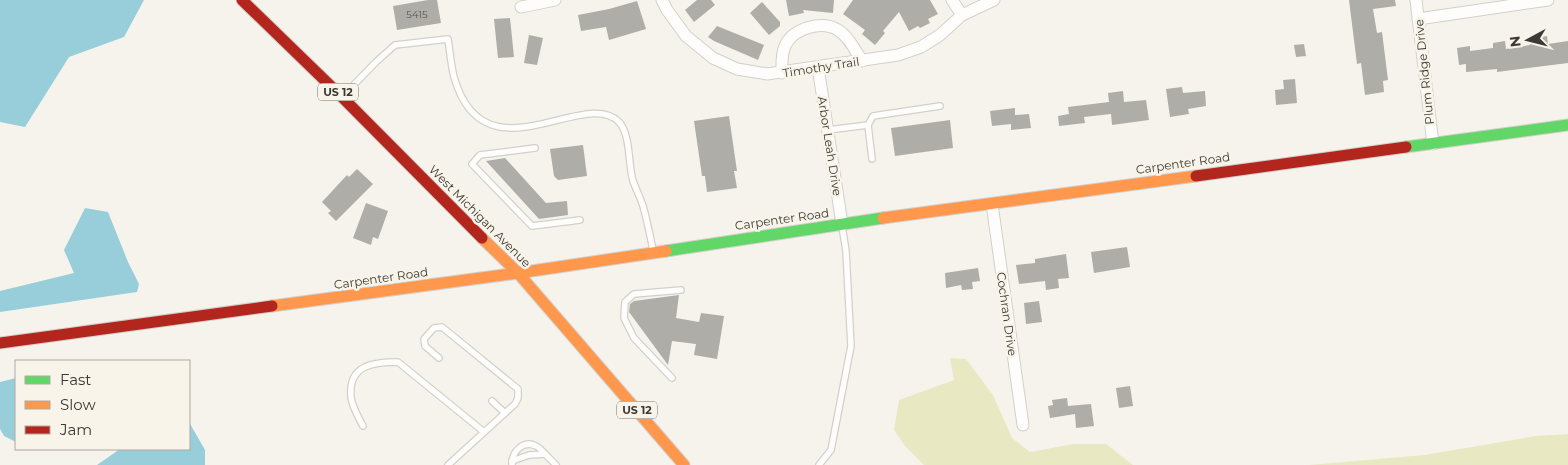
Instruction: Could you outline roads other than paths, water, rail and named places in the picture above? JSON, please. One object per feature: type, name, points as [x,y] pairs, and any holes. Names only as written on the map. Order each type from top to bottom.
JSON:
[{"type":"main road","name":"West Michigan Avenue","points":[[242,0],[518,273],[684,465]]},
{"type":"main road","name":"Carpenter Road","points":[[0,343],[518,273],[842,224],[1568,125]]},
{"type":"street","points":[[521,7],[555,0]]},
{"type":"street","name":"Timothy Trail","points":[[662,0],[686,36],[713,58],[737,69],[767,74],[898,55],[921,46],[940,35],[962,15],[994,0]]},
{"type":"street","points":[[952,0],[962,15]]},
{"type":"street","name":"Plum Ridge Drive","points":[[1416,0],[1432,144]]},
{"type":"street","points":[[1418,19],[1548,0]]},
{"type":"street","points":[[782,73],[782,54],[786,44],[796,34],[811,26],[825,25],[839,30],[850,41],[862,60]]},
{"type":"street","name":"Arbor Leah Drive","points":[[818,68],[842,224]]},
{"type":"street","name":"Cochran Drive","points":[[992,204],[1022,425]]},
{"type":"lane","points":[[342,97],[395,45],[448,39],[454,76],[460,94],[470,109],[483,121],[501,127],[519,128],[597,112],[610,116],[620,123],[624,133],[632,180],[642,204],[653,252]]},
{"type":"lane","points":[[872,159],[868,125],[873,116],[940,106]]},
{"type":"lane","points":[[828,130],[868,125]]},
{"type":"lane","points":[[535,148],[480,155],[472,164],[532,226],[580,220]]},
{"type":"lane","points":[[819,465],[831,450],[851,346],[846,251],[842,224]]},
{"type":"lane","points":[[672,378],[634,338],[624,318],[625,302],[634,294],[681,290]]},
{"type":"lane","points":[[439,358],[425,346],[424,339],[434,328],[442,327],[518,389],[518,398],[505,413],[448,465]]},
{"type":"lane","points":[[363,426],[351,398],[355,374],[364,366],[381,362],[398,362],[484,432]]},
{"type":"lane","points":[[492,401],[505,413]]},
{"type":"lane","points":[[512,463],[514,453],[520,447],[527,444],[536,446],[556,465]]},
{"type":"lane","points":[[512,463],[529,455],[545,454]]},
{"type":"water","points":[[0,0],[144,0],[124,37],[69,57],[25,127],[0,122]]},
{"type":"water","points":[[85,208],[108,212],[139,284],[137,292],[0,312],[0,291],[74,273],[64,250]]},
{"type":"water","points":[[15,378],[15,442],[4,436],[0,429],[0,382]]},
{"type":"water","points":[[190,424],[205,450],[205,465],[97,465],[119,450],[190,450]]}]
